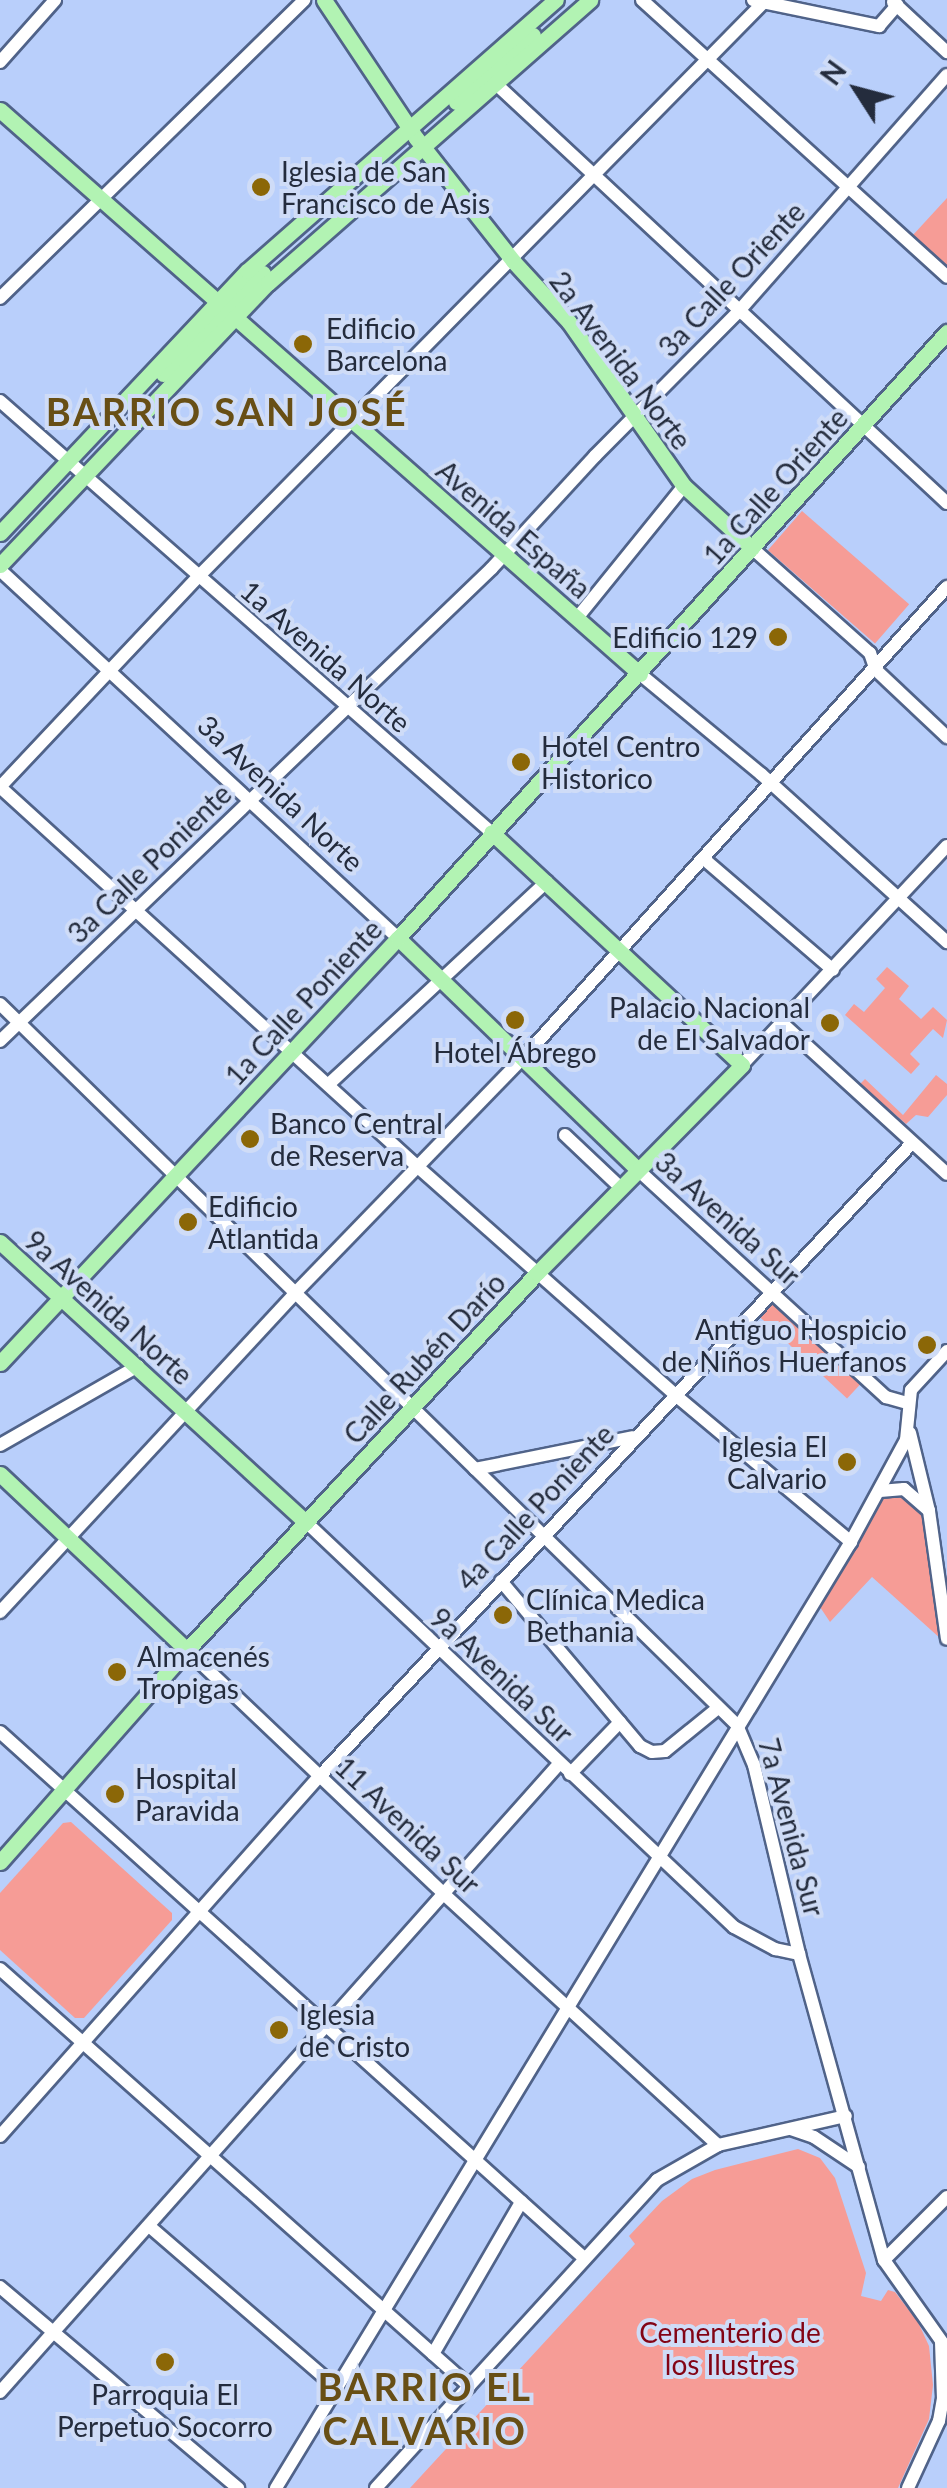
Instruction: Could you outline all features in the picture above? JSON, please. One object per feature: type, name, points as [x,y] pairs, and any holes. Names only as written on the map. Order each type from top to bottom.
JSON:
[{"type":"main road","name":"2a Avenida Norte","points":[[324,0],[416,138],[513,260],[569,322],[684,486],[752,548]]},
{"type":"main road","points":[[416,138],[556,0]]},
{"type":"main road","points":[[0,550],[224,310],[574,0]]},
{"type":"main road","points":[[416,138],[495,83],[590,0]]},
{"type":"main road","name":"Avenida España","points":[[0,110],[640,674]]},
{"type":"main road","name":"1a Calle Oriente","points":[[640,674],[947,332]]},
{"type":"main road","points":[[0,533],[75,466]]},
{"type":"main road","points":[[0,567],[75,466]]},
{"type":"main road","name":"1a Calle Poniente","points":[[0,1363],[640,674]]},
{"type":"main road","name":"1a Avenida Norte","points":[[491,832],[742,1066]]},
{"type":"main road","name":"3a Avenida Norte","points":[[398,938],[523,1058]]},
{"type":"main road","name":"3a Avenida Sur","points":[[523,1058],[637,1169]]},
{"type":"main road","name":"Calle Rubén Darío","points":[[0,1862],[187,1650],[537,1273],[742,1066]]},
{"type":"main road","name":"9a Avenida Norte","points":[[0,1242],[185,1410]]},
{"type":"main road","name":"9a Avenida Sur","points":[[185,1410],[306,1522]]},
{"type":"main road","name":"11 Avenida Sur","points":[[0,1474],[187,1650]]},
{"type":"street","points":[[0,62],[55,0]]},
{"type":"street","points":[[0,298],[304,0]]},
{"type":"street","points":[[642,0],[947,277]]},
{"type":"street","points":[[850,1542],[537,1273],[0,787],[197,578],[594,179],[760,2],[879,26],[894,3],[947,52]]},
{"type":"street","name":"3a Calle Oriente","points":[[504,555],[738,312],[947,75]]},
{"type":"street","points":[[495,83],[861,428],[947,503]]},
{"type":"street","name":"1a Avenida Norte","points":[[0,401],[197,578],[491,832]]},
{"type":"street","points":[[577,618],[684,486]]},
{"type":"street","name":"2a Avenida Norte","points":[[752,548],[870,653],[876,670],[947,737]]},
{"type":"street","name":"3a Calle Poniente","points":[[0,1041],[504,555]]},
{"type":"street","name":"3a Avenida Norte","points":[[0,567],[398,938]]},
{"type":"street","points":[[0,1612],[296,1292],[523,1058],[947,588]]},
{"type":"street","name":"Avenida España","points":[[640,674],[772,785],[947,942]]},
{"type":"street","name":"Calle Rubén Darío","points":[[742,1066],[947,846]]},
{"type":"street","points":[[704,859],[833,970]]},
{"type":"street","points":[[330,1083],[444,981],[547,881]]},
{"type":"street","name":"7a Avenida Sur","points":[[0,1004],[737,1725],[754,1765],[798,1954],[884,2260],[944,2346]]},
{"type":"street","points":[[783,1024],[947,1174]]},
{"type":"street","points":[[565,1135],[620,1186]]},
{"type":"street","name":"4a Calle Poniente","points":[[0,2136],[318,1776],[912,1142]]},
{"type":"street","name":"3a Avenida Sur","points":[[637,1169],[886,1397],[907,1403]]},
{"type":"street","points":[[947,1350],[912,1390],[907,1403],[909,1431],[943,1568],[947,1639]]},
{"type":"street","points":[[0,1445],[138,1366]]},
{"type":"street","points":[[276,2488],[850,1542],[909,1431]]},
{"type":"street","points":[[475,1469],[634,1437]]},
{"type":"street","points":[[880,1491],[904,1490],[929,1511]]},
{"type":"street","name":"9a Avenida Sur","points":[[306,1522],[734,1927],[774,1949],[798,1954]]},
{"type":"street","points":[[500,1581],[640,1746],[652,1752],[665,1751],[718,1708]]},
{"type":"street","name":"11 Avenida Sur","points":[[187,1650],[446,1896],[718,2145]]},
{"type":"street","points":[[0,2392],[446,1896],[564,1769],[620,1722]]},
{"type":"street","points":[[0,1732],[584,2258]]},
{"type":"street","points":[[0,1969],[469,2386]]},
{"type":"street","points":[[376,2488],[657,2180],[718,2145],[846,2116]]},
{"type":"street","points":[[789,2128],[814,2136],[860,2167]]},
{"type":"street","points":[[884,2260],[947,2197]]},
{"type":"street","points":[[433,2354],[522,2202]]},
{"type":"street","points":[[149,2226],[338,2389]]},
{"type":"street","points":[[0,2287],[238,2488]]},
{"type":"street","points":[[908,2488],[939,2421],[944,2346]]},
{"type":"green space","points":[[947,198],[947,266],[913,235]]},
{"type":"green space","points":[[802,511],[909,604],[875,643],[768,550]]},
{"type":"green space","points":[[887,967],[909,986],[899,999],[921,1019],[933,1007],[947,1020],[943,1038],[933,1029],[910,1054],[920,1064],[911,1074],[845,1015],[854,1004],[864,1012],[885,988],[876,979]]},
{"type":"green space","points":[[936,1075],[947,1084],[947,1095],[928,1117],[916,1115],[906,1124],[860,1084],[865,1079],[903,1115]]},
{"type":"green space","points":[[774,1292],[866,1378],[847,1398],[755,1312]]},
{"type":"green space","points":[[904,1496],[923,1516],[941,1639],[872,1577],[830,1622],[818,1604],[884,1498]]},
{"type":"green space","points":[[71,1822],[172,1913],[172,1920],[84,2018],[75,2018],[0,1950],[0,1893],[63,1823]]},
{"type":"green space","name":"Cementerio de los Ilustres","points":[[798,2149],[820,2158],[835,2178],[866,2273],[861,2296],[881,2301],[888,2290],[895,2292],[918,2322],[929,2346],[933,2385],[929,2419],[898,2488],[410,2488],[635,2244],[629,2236],[662,2201],[692,2179],[715,2170]]},
{"type":"place","name":"Iglesia de San Francisco de Asis","points":[[261,187]]},
{"type":"place","name":"Edificio Barcelona","points":[[303,344]]},
{"type":"place","name":"Edificio 129","points":[[778,637]]},
{"type":"place","name":"Hotel Centro Historico","points":[[521,762]]},
{"type":"place","name":"Hotel Ábrego","points":[[515,1020]]},
{"type":"place","name":"Palacio Nacional de El Salvador","points":[[830,1023]]},
{"type":"place","name":"Banco Central de Reserva","points":[[250,1139]]},
{"type":"place","name":"Edificio Atlantida","points":[[188,1222]]},
{"type":"place","name":"Antiguo Hospicio de Niños Huerfanos","points":[[927,1345]]},
{"type":"place","name":"Iglesia El Calvario","points":[[847,1462]]},
{"type":"place","name":"Clínica Medica Bethania","points":[[503,1615]]},
{"type":"place","name":"Almacenés Tropigas","points":[[117,1672]]},
{"type":"place","name":"Hospital Paravida","points":[[115,1794]]},
{"type":"place","name":"Iglesia de Cristo","points":[[279,2030]]},
{"type":"place","name":"Parroquia El Perpetuo Socorro","points":[[165,2362]]},
{"type":"district","name":"BARRIO SAN JOSÉ","points":[[227,412]]},
{"type":"district","name":"BARRIO EL CALVARIO","points":[[425,2409]]}]
